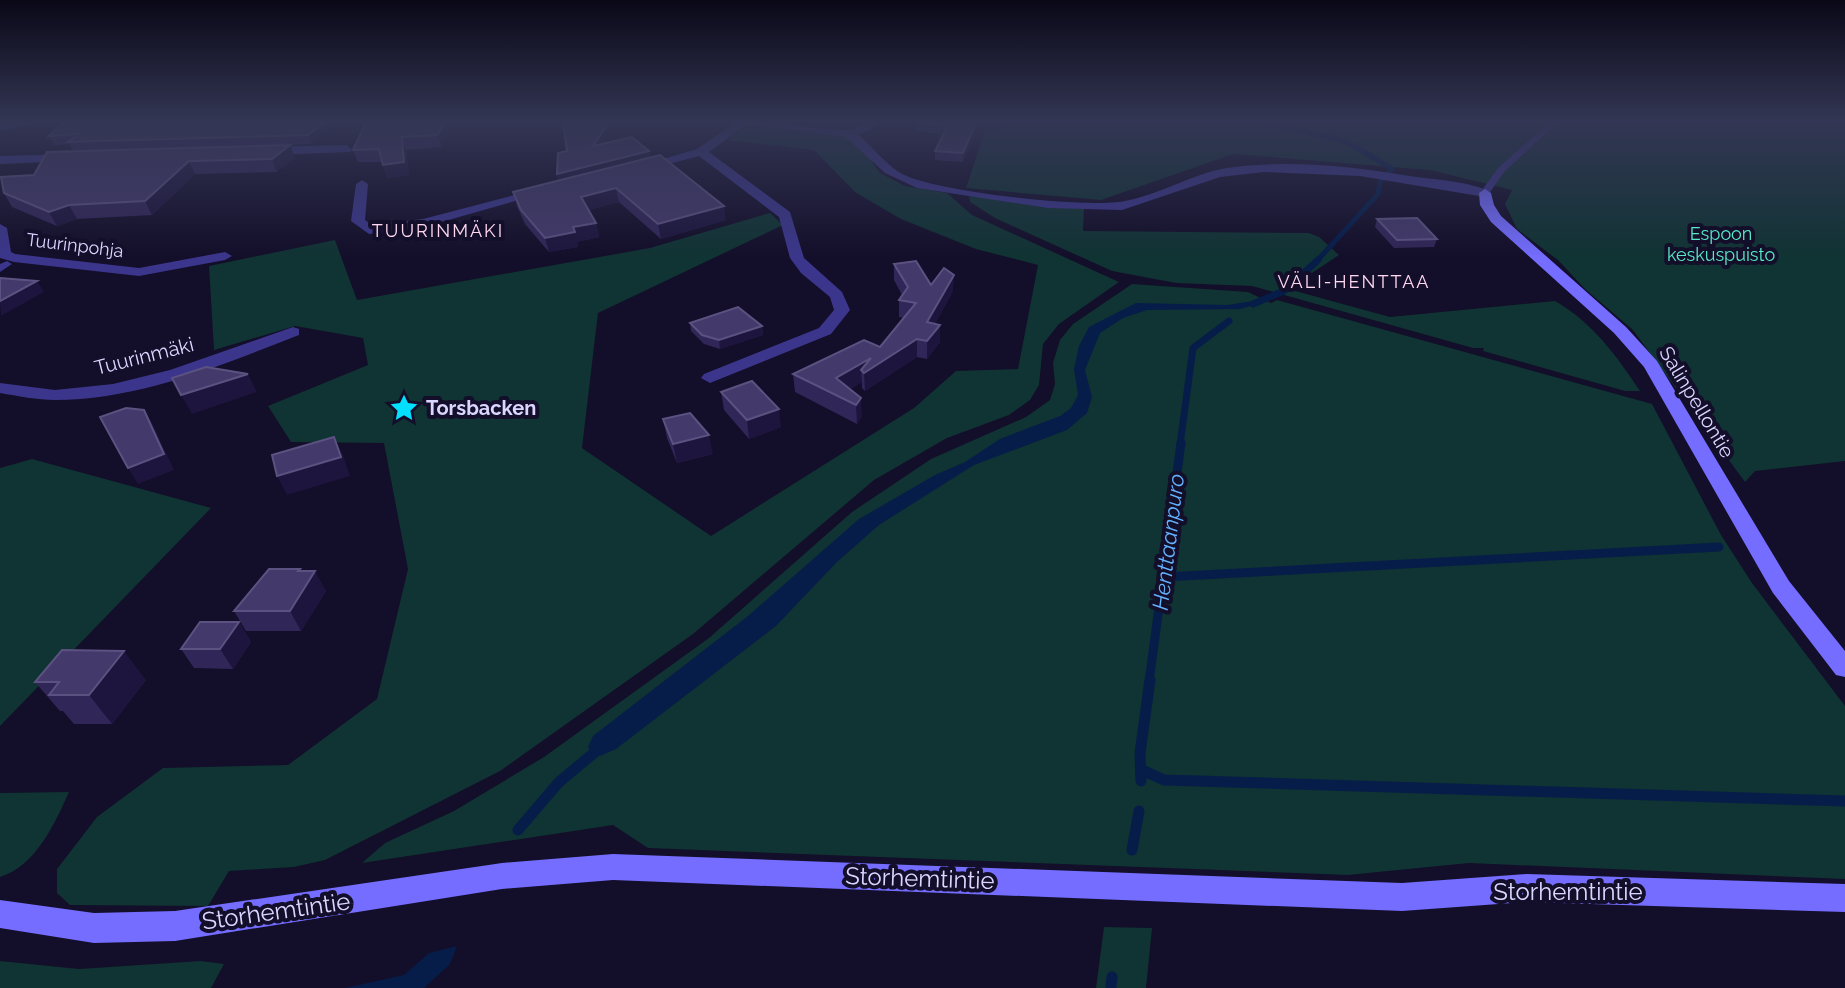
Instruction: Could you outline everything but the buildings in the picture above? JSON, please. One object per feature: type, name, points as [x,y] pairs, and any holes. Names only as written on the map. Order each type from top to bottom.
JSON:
[{"type":"main road","name":"Salinpellontie","points":[[1485,193],[1487,205],[1496,219],[1620,330],[1651,365],[1781,587],[1845,668]]},
{"type":"main road","name":"Storhemtintie","points":[[0,914],[94,928],[175,926],[502,876],[613,867],[1402,897],[1527,888],[1845,898]]},
{"type":"street","points":[[629,170],[645,166]]},
{"type":"street","points":[[710,378],[825,331],[842,310],[839,297],[796,257],[791,225],[785,215],[720,166]]},
{"type":"street","points":[[883,166],[889,173],[906,181],[1081,205],[1118,207],[1162,196],[1229,171],[1301,168],[1398,176],[1485,193]]},
{"type":"street","points":[[362,184],[358,221],[369,230],[424,223],[550,190]]},
{"type":"street","points":[[0,228],[7,264]]},
{"type":"street","name":"Tuurinpohja","points":[[7,264],[139,272],[225,256]]},
{"type":"street","name":"Tuurinmäki","points":[[0,388],[55,395],[97,391],[212,362],[293,332]]},
{"type":"lane","points":[[1485,193],[1505,166]]},
{"type":"green space","points":[[830,166],[875,166],[880,173],[905,186],[947,193],[972,215],[1119,282],[1059,324],[1043,344],[1039,385],[1030,400],[1009,415],[947,438],[874,480],[693,634],[500,771],[325,860],[294,867],[229,871],[208,906],[70,905],[57,893],[57,869],[97,817],[163,768],[288,765],[377,699],[408,569],[384,443],[291,442],[268,406],[368,365],[363,338],[295,326],[214,350],[209,266],[335,240],[357,300],[650,248],[770,213],[783,225],[598,313],[582,448],[711,536],[914,408],[956,371],[1018,369],[1038,265],[976,249],[901,219],[855,192]]},
{"type":"green space","name":"Espoon keskuspuisto","points":[[973,166],[1198,166],[1101,200],[966,188]]},
{"type":"green space","name":"Espoon keskuspuisto","points":[[1382,166],[1845,166],[1845,461],[1755,471],[1745,482],[1633,330],[1585,289],[1559,261],[1517,229],[1505,204],[1512,190],[1430,170]]},
{"type":"green space","points":[[969,195],[1084,207],[1083,231],[1309,233],[1319,237],[1339,255],[1288,289],[1390,317],[1555,301],[1581,319],[1603,341],[1640,391],[1625,391],[1483,351],[1484,348],[1473,348],[1252,286],[1176,283],[1112,271],[995,218],[970,202]]},
{"type":"green space","points":[[1132,284],[1248,292],[1271,303],[1277,300],[1652,404],[1721,535],[1752,583],[1845,706],[1845,879],[1469,863],[1348,875],[648,848],[613,825],[362,863],[385,843],[454,811],[544,757],[709,638],[852,512],[931,459],[1026,417],[1050,400],[1055,384],[1053,363],[1060,340],[1073,324]]},
{"type":"green space","points":[[32,459],[211,508],[0,726],[0,468]]},
{"type":"green space","points":[[69,792],[43,842],[24,863],[0,877],[0,793]]},
{"type":"green space","points":[[1104,927],[1152,928],[1146,988],[1096,988]]},
{"type":"green space","points":[[0,961],[79,969],[201,961],[224,964],[211,988],[0,988]]},
{"type":"water","points":[[1266,301],[1241,309],[1147,310],[1123,318],[1100,333],[1085,370],[1092,397],[1087,413],[1067,430],[974,465],[879,525],[837,562],[776,626],[616,749],[600,756],[592,755],[588,747],[593,736],[748,616],[859,519],[935,475],[965,462],[1000,439],[1060,416],[1071,408],[1078,395],[1074,369],[1079,346],[1089,327],[1136,303],[1227,305]]},
{"type":"water","points":[[457,946],[450,964],[424,988],[345,988],[404,975],[429,953]]},
{"type":"waterway","name":"Henttaanpuro","points":[[1317,261],[1378,194],[1380,182],[1392,169],[1387,166]]},
{"type":"waterway","name":"Henttaanpuro","points":[[1253,304],[1284,291],[1317,261]]},
{"type":"waterway","name":"Henttaanpuro","points":[[1180,445],[1193,348],[1229,321]]},
{"type":"waterway","name":"Henttaanpuro","points":[[1149,682],[1181,443]]},
{"type":"waterway","points":[[1164,577],[1719,547]]},
{"type":"waterway","name":"Henttaanpuro","points":[[1141,781],[1140,753],[1150,680]]},
{"type":"waterway","points":[[518,830],[559,782],[600,748]]},
{"type":"waterway","points":[[1142,770],[1164,780],[1845,801]]},
{"type":"waterway","name":"Henttaanpuro","points":[[1132,850],[1139,811]]},
{"type":"waterway","name":"Henttaanpuro","points":[[1111,988],[1112,977]]},
{"type":"place","name":"Torsbacken","points":[[404,408]]},
{"type":"district","name":"TUURINMÄKI","points":[[438,230]]},
{"type":"district","name":"VÄLI-HENTTAA","points":[[1354,281]]}]
